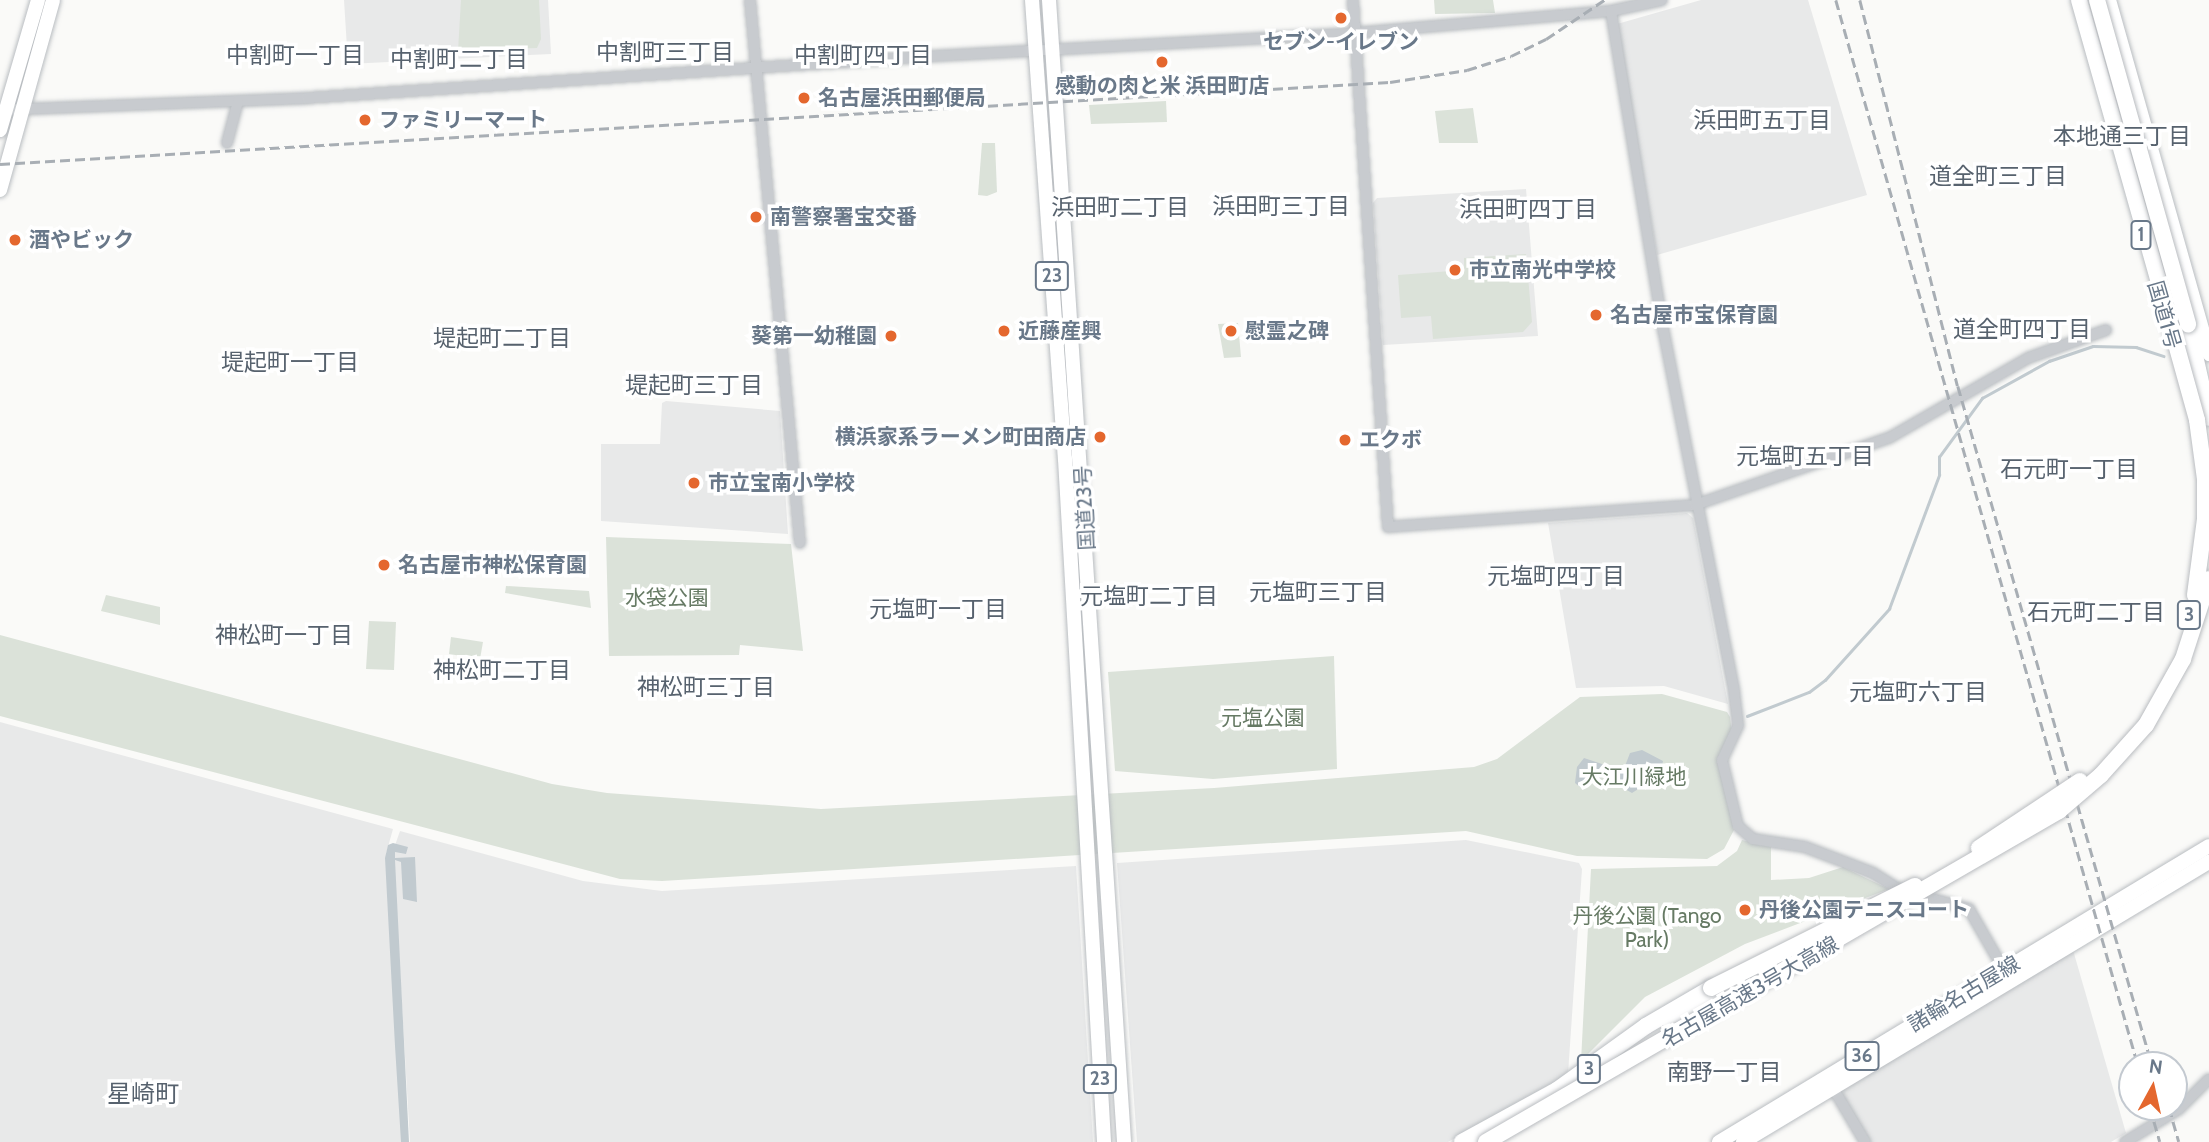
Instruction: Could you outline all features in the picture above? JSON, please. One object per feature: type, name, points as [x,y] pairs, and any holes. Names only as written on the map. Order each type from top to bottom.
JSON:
[{"type":"highway","name":"3","points":[[1900,894],[2029,818],[2080,780],[2141,714],[2171,661],[2195,593],[2206,498],[2197,420],[2077,0]]},
{"type":"highway","points":[[2088,0],[2141,182],[2163,194]]},
{"type":"highway","points":[[2097,0],[2188,324],[2209,418]]},
{"type":"highway","name":"名古屋高速3号大高線","points":[[1486,1142],[2059,811],[2101,775],[2146,724],[2183,660],[2209,579]]},
{"type":"highway","points":[[1480,1142],[1900,894]]},
{"type":"highway","name":"名古屋高速3号大高線","points":[[1462,1142],[1557,1090],[1654,1021],[1711,988],[1900,894]]},
{"type":"main road","points":[[0,130],[3,110],[38,0]]},
{"type":"main road","points":[[0,190],[53,0]]},
{"type":"main road","name":"国道23号","points":[[1032,0],[1071,553],[1104,1142]]},
{"type":"main road","name":"国道23号","points":[[1049,0],[1124,1142]]},
{"type":"main road","name":"国道1号","points":[[2077,0],[2209,469]]},
{"type":"main road","name":"国道1号","points":[[2109,0],[2209,354]]},
{"type":"main road","name":"諸輪名古屋線","points":[[1719,1142],[1829,1082],[2007,975],[2209,846]]},
{"type":"main road","name":"諸輪名古屋線","points":[[2007,975],[2209,862]]},
{"type":"main road","name":"諸輪名古屋線","points":[[1743,1142],[1829,1082]]},
{"type":"street","points":[[750,0],[800,543]]},
{"type":"street","points":[[1353,0],[1388,527],[1695,505],[1889,438],[2049,348],[2106,330]]},
{"type":"street","points":[[3,110],[238,101],[1034,50],[1355,33],[1611,11],[1662,0]]},
{"type":"street","points":[[1611,11],[1695,505],[1734,691],[1738,726],[1722,760],[1738,827],[1754,839],[1805,847],[1873,873],[1900,890],[1969,909],[2007,975]]},
{"type":"street","points":[[227,142],[238,101]]},
{"type":"street","points":[[2125,1142],[2179,1109],[2209,1079]]},
{"type":"street","points":[[1829,1082],[1865,1142]]},
{"type":"shaded area","points":[[344,0],[548,0],[551,54],[348,64]]},
{"type":"shaded area","points":[[1701,0],[1808,0],[1867,195],[1657,255],[1617,24]]},
{"type":"shaded area","name":"市立南光中学校","points":[[1526,189],[1538,336],[1383,345],[1373,203],[1377,198]]},
{"type":"shaded area","name":"市立宝南小学校","points":[[666,401],[780,411],[788,534],[601,521],[601,444],[660,444],[662,403]]},
{"type":"shaded area","points":[[1687,513],[1693,518],[1728,704],[1664,686],[1576,688],[1548,523]]},
{"type":"shaded area","points":[[0,722],[393,829],[386,854],[403,1142],[0,1142]]},
{"type":"shaded area","points":[[1642,750],[1663,761],[1660,775],[1632,793],[1604,777],[1590,778],[1580,787],[1575,783],[1577,767],[1584,758],[1617,769],[1625,766],[1630,753]]},
{"type":"shaded area","points":[[400,831],[583,881],[662,891],[1076,866],[1093,1142],[410,1142],[393,851]]},
{"type":"shaded area","points":[[1466,840],[1579,863],[1582,869],[1568,1074],[1448,1142],[1137,1142],[1117,863]]},
{"type":"shaded area","points":[[393,843],[408,847],[406,854],[395,852],[395,858],[415,857],[417,902],[403,899],[401,862],[395,860],[409,1142],[401,1142],[395,1046],[385,858],[388,845]]},
{"type":"shaded area","points":[[2073,950],[2118,1105],[2118,1121],[2123,1121],[2126,1133],[2111,1142],[1871,1142],[1843,1096],[1844,1090]]},
{"type":"green space","points":[[461,0],[539,0],[541,39],[537,48],[458,51]]},
{"type":"green space","points":[[1434,0],[1493,0],[1495,13],[1435,14]]},
{"type":"green space","points":[[1166,101],[1167,122],[1091,124],[1089,105]]},
{"type":"green space","points":[[1473,108],[1478,143],[1439,143],[1435,111]]},
{"type":"green space","points":[[982,143],[995,143],[997,192],[987,196],[978,195]]},
{"type":"green space","points":[[1526,254],[1532,322],[1523,332],[1433,339],[1431,316],[1401,318],[1398,275],[1464,270],[1464,258]]},
{"type":"green space","points":[[1238,323],[1241,357],[1224,358],[1218,324]]},
{"type":"green space","name":"水袋公園","points":[[606,537],[791,544],[803,651],[740,645],[739,655],[609,656]]},
{"type":"green space","points":[[506,586],[589,591],[591,608],[505,593]]},
{"type":"green space","points":[[106,595],[160,607],[160,625],[101,611]]},
{"type":"green space","points":[[369,621],[396,622],[394,670],[366,669]]},
{"type":"green space","name":"大江川緑地","points":[[0,635],[552,784],[607,793],[821,809],[1214,788],[1474,767],[1497,759],[1580,697],[1662,694],[1727,712],[1730,717],[1732,733],[1717,760],[1734,830],[1724,849],[1707,859],[1577,856],[1466,831],[662,881],[620,879],[0,716]]},
{"type":"green space","points":[[451,637],[483,642],[480,659],[449,654]]},
{"type":"green space","name":"元塩公園","points":[[1334,656],[1337,769],[1213,779],[1115,771],[1108,672]]},
{"type":"green space","name":"丹後公園 (Tango Park)","points":[[1742,840],[1771,847],[1771,880],[1809,878],[1843,867],[1889,889],[1745,944],[1645,997],[1581,1061],[1591,869],[1717,866],[1737,851]]},
{"type":"waterway","points":[[1747,716],[1809,692],[1825,680],[1889,609],[1939,475],[1939,457],[1982,398],[2049,361],[2093,346],[2136,347],[2164,356]]},
{"type":"railway","points":[[0,164],[1390,82],[1467,70],[1511,56],[1546,39],[1604,0]]},
{"type":"railway","points":[[1836,0],[2134,1051]]},
{"type":"railway","points":[[1860,0],[1958,386],[2148,1051]]},
{"type":"railway","points":[[2154,1121],[2160,1142]]},
{"type":"railway","points":[[2173,1121],[2179,1142]]},
{"type":"place","name":"セブン-イレブン","points":[[1341,18]]},
{"type":"place","name":"感動の肉と米 浜田町店","points":[[1162,62]]},
{"type":"place","name":"名古屋浜田郵便局","points":[[804,98]]},
{"type":"place","name":"ファミリーマート","points":[[365,120]]},
{"type":"place","name":"南警察署宝交番","points":[[756,217]]},
{"type":"place","name":"酒やビック","points":[[15,240]]},
{"type":"place","name":"市立南光中学校","points":[[1455,270]]},
{"type":"place","name":"名古屋市宝保育園","points":[[1596,315]]},
{"type":"place","name":"近藤産興","points":[[1004,331]]},
{"type":"place","name":"慰霊之碑","points":[[1231,331]]},
{"type":"place","name":"葵第一幼稚園","points":[[891,336]]},
{"type":"place","name":"横浜家系ラーメン町田商店","points":[[1100,437]]},
{"type":"place","name":"エクボ","points":[[1345,440]]},
{"type":"place","name":"市立宝南小学校","points":[[694,483]]},
{"type":"place","name":"名古屋市神松保育園","points":[[384,565]]},
{"type":"place","name":"丹後公園テニスコート","points":[[1745,910]]},
{"type":"district","name":"中割町三丁目","points":[[665,52]]},
{"type":"district","name":"中割町一丁目","points":[[295,55]]},
{"type":"district","name":"中割町四丁目","points":[[863,55]]},
{"type":"district","name":"中割町二丁目","points":[[459,59]]},
{"type":"district","name":"浜田町五丁目","points":[[1762,120]]},
{"type":"district","name":"本地通三丁目","points":[[2122,136]]},
{"type":"district","name":"道全町三丁目","points":[[1998,176]]},
{"type":"district","name":"浜田町三丁目","points":[[1281,206]]},
{"type":"district","name":"浜田町二丁目","points":[[1120,207]]},
{"type":"district","name":"浜田町四丁目","points":[[1528,209]]},
{"type":"district","name":"道全町四丁目","points":[[2022,329]]},
{"type":"district","name":"堤起町二丁目","points":[[502,338]]},
{"type":"district","name":"堤起町一丁目","points":[[290,362]]},
{"type":"district","name":"堤起町三丁目","points":[[694,385]]},
{"type":"district","name":"元塩町五丁目","points":[[1805,456]]},
{"type":"district","name":"石元町一丁目","points":[[2069,469]]},
{"type":"district","name":"元塩町四丁目","points":[[1556,576]]},
{"type":"district","name":"元塩町三丁目","points":[[1318,592]]},
{"type":"district","name":"元塩町二丁目","points":[[1149,596]]},
{"type":"district","name":"元塩町一丁目","points":[[938,609]]},
{"type":"district","name":"石元町二丁目","points":[[2096,612]]},
{"type":"district","name":"神松町一丁目","points":[[284,635]]},
{"type":"district","name":"神松町二丁目","points":[[502,670]]},
{"type":"district","name":"神松町三丁目","points":[[706,687]]},
{"type":"district","name":"元塩町六丁目","points":[[1918,692]]},
{"type":"district","name":"南野一丁目","points":[[1724,1072]]},
{"type":"district","name":"星崎町","points":[[143,1094]]}]
